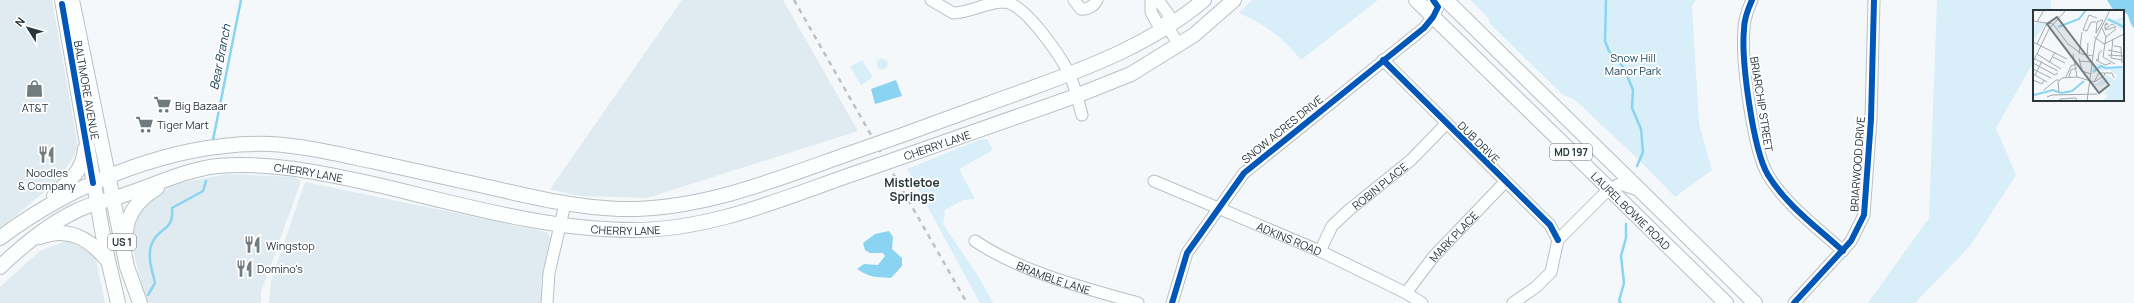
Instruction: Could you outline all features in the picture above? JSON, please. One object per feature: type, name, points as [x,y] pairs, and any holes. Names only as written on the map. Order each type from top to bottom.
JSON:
[{"type":"main road","name":"BALTIMORE AVENUE","points":[[62,0],[93,183],[108,262],[118,303]]},
{"type":"main road","name":"BALTIMORE AVENUE","points":[[72,0],[127,267],[140,303]]},
{"type":"main road","name":"CHERRY LANE","points":[[0,238],[43,208],[77,189],[149,163],[192,150],[236,145],[273,144],[318,150],[566,204],[594,208],[638,209],[698,202],[736,193],[908,133],[1070,74],[1119,54],[1166,26],[1204,0]]},
{"type":"main road","name":"CHERRY LANE","points":[[0,267],[52,224],[97,203],[185,173],[218,166],[240,165],[319,172],[531,220],[596,229],[634,230],[687,226],[728,218],[1076,96],[1131,74],[1179,45],[1210,23],[1234,0]]},
{"type":"main road","name":"LAUREL BOWIE ROAD","points":[[1416,0],[1726,303]]},
{"type":"main road","name":"LAUREL BOWIE ROAD","points":[[1446,0],[1755,303]]},
{"type":"main road","points":[[43,208],[74,177],[84,163],[86,141]]},
{"type":"main road","points":[[127,267],[126,229],[132,210],[145,196],[185,173]]},
{"type":"main road","points":[[24,246],[42,236],[58,232],[72,233],[91,243],[108,262]]},
{"type":"street","points":[[931,0],[953,13],[1004,2],[1021,4],[1049,40],[1070,74],[1082,115]]},
{"type":"street","points":[[1074,0],[1081,9],[1085,10],[1095,4],[1097,0]]},
{"type":"street","points":[[1151,0],[1153,18],[1157,23],[1166,26],[1179,45]]},
{"type":"street","points":[[1158,0],[1169,15],[1166,26]]},
{"type":"street","points":[[1432,0],[1438,7],[1433,17]]},
{"type":"street","name":"BRIARCHIP STREET","points":[[1752,0],[1744,27],[1744,50],[1752,114],[1761,161],[1768,176],[1781,192],[1843,251]]},
{"type":"street","name":"BRIARWOOD DRIVE","points":[[1794,303],[1843,251],[1858,230],[1866,205],[1871,119],[1874,0]]},
{"type":"street","name":"SNOW ACRES DRIVE","points":[[1172,303],[1187,253],[1248,169],[1417,34],[1433,17]]},
{"type":"street","name":"DUB DRIVE","points":[[1383,60],[1446,124],[1550,225],[1558,240]]},
{"type":"street","name":"ROBIN PLACE","points":[[1320,251],[1332,226],[1349,210],[1411,160],[1446,124]]},
{"type":"street","name":"ADKINS ROAD","points":[[1154,180],[1218,209],[1320,251],[1406,293],[1422,303]]},
{"type":"street","name":"MARK PLACE","points":[[1406,293],[1434,256],[1505,182]]},
{"type":"street","points":[[1514,303],[1536,287],[1551,272],[1558,240],[1609,189],[1620,184],[1640,190]]},
{"type":"street","points":[[547,303],[549,273],[566,204]]},
{"type":"street","name":"BRAMBLE LANE","points":[[975,241],[989,250],[1029,269],[1123,301],[1138,303]]},
{"type":"shaded area","points":[[0,0],[52,0],[78,147],[71,161],[55,183],[0,229]]},
{"type":"shaded area","points":[[682,0],[783,0],[858,131],[647,198],[579,196],[550,189]]},
{"type":"shaded area","points":[[227,174],[294,177],[301,181],[261,292],[261,303],[148,303],[143,290],[130,239],[140,209],[171,185]]},
{"type":"shaded area","points":[[305,182],[547,232],[550,237],[541,282],[542,303],[269,303],[271,281]]},
{"type":"shaded area","points":[[69,240],[95,255],[105,303],[0,303],[0,287],[40,251]]},
{"type":"green space","points":[[1252,0],[1378,0],[1301,60],[1287,44],[1273,32],[1258,22],[1239,13]]},
{"type":"green space","name":"Snow Hill Manor Park","points":[[1470,0],[1696,0],[1692,6],[1699,124],[1712,170],[1675,197],[1640,161],[1574,99],[1563,95],[1489,23],[1489,19]]},
{"type":"green space","points":[[1937,0],[2051,0],[2050,10],[2033,10],[2033,63],[1996,128],[2016,175],[1970,246],[1915,303],[1868,303],[1929,218]]},
{"type":"green space","points":[[880,59],[884,59],[886,60],[886,68],[880,69],[877,66],[877,62]]},
{"type":"green space","points":[[862,60],[873,77],[861,85],[850,67]]},
{"type":"green space","points":[[987,139],[993,150],[959,169],[975,199],[963,200],[945,210],[943,224],[978,276],[993,303],[980,303],[907,169],[979,140]]},
{"type":"water","points":[[2107,0],[2134,0],[2134,28],[2124,10],[2113,10]]},
{"type":"water","points":[[896,80],[902,96],[875,104],[871,89]]},
{"type":"water","points":[[889,231],[893,237],[892,249],[902,258],[902,266],[891,278],[873,276],[857,269],[864,264],[878,265],[885,256],[883,253],[870,253],[865,250],[863,243],[875,234]]},
{"type":"waterway","name":"Bear Branch","points":[[213,140],[241,0]]},
{"type":"waterway","points":[[1606,0],[1605,41],[1609,51],[1624,68],[1633,90],[1632,108],[1641,129],[1643,152],[1637,166]]},
{"type":"waterway","name":"Bear Branch","points":[[148,295],[155,283],[150,257],[153,241],[156,236],[169,225],[171,221],[172,208],[203,191],[206,181]]},
{"type":"waterway","points":[[1621,303],[1619,301],[1624,283],[1621,256],[1626,238],[1626,224]]},
{"type":"railway","points":[[794,0],[967,303]]},
{"type":"cycle path","points":[[1172,303],[1187,253],[1244,173],[1424,28],[1433,17],[1438,7],[1433,0]]},
{"type":"cycle path","points":[[1752,0],[1746,14],[1744,25],[1744,61],[1753,126],[1763,163],[1775,186],[1793,206],[1843,251]]},
{"type":"cycle path","points":[[1794,303],[1851,241],[1864,215],[1871,119],[1874,0]]},
{"type":"cycle path","points":[[62,4],[93,183]]},
{"type":"cycle path","points":[[1383,60],[1550,225],[1558,240]]},
{"type":"place","name":"AT&T","points":[[35,89]]},
{"type":"place","name":"Big Bazaar","points":[[162,105]]},
{"type":"place","name":"Tiger Mart","points":[[144,124]]},
{"type":"place","name":"Noodles & Company","points":[[47,154]]},
{"type":"place","name":"Wingstop","points":[[253,245]]},
{"type":"place","name":"Domino's","points":[[244,268]]},
{"type":"district","name":"Mistletoe Springs","points":[[912,189]]}]
